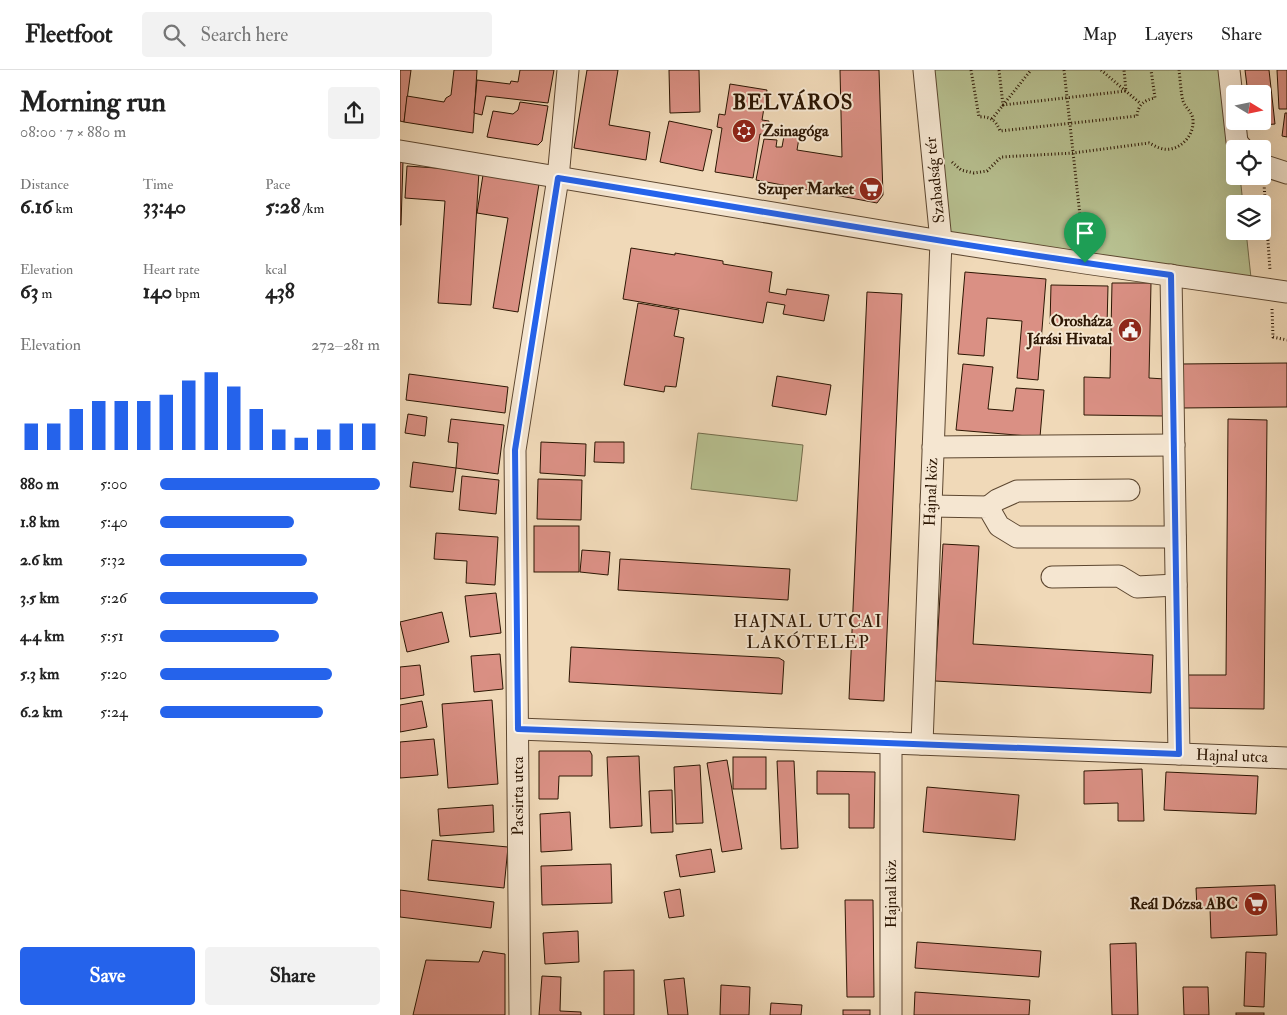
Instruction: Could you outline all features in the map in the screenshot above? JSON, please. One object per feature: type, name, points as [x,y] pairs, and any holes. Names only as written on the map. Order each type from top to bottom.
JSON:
[{"type":"street","name":"Pacsirta utca","points":[[520,1015],[515,450],[558,178],[568,70]]},
{"type":"street","name":"Szabadság tér","points":[[924,70],[941,241],[1279,291]]},
{"type":"street","points":[[1229,70],[1239,140]]},
{"type":"street","points":[[400,152],[941,241]]},
{"type":"street","points":[[1271,168],[1287,173]]},
{"type":"street","name":"Hajnal köz","points":[[922,744],[941,241]]},
{"type":"street","points":[[1171,275],[1179,754]]},
{"type":"street","points":[[933,447],[1174,445]]},
{"type":"street","points":[[931,506],[988,507],[997,500],[1017,491],[1129,490]]},
{"type":"street","points":[[988,507],[999,526],[1017,537],[1175,536]]},
{"type":"street","points":[[1052,577],[1119,576],[1137,587],[1176,586]]},
{"type":"street","name":"Hajnal utca","points":[[518,729],[1287,758]]},
{"type":"street","name":"Hajnal köz","points":[[890,1015],[891,743]]},
{"type":"path","points":[[971,70],[979,117],[992,119],[998,125],[1000,131],[1137,116],[1141,104],[1148,99],[1155,98],[1151,70]]},
{"type":"path","points":[[999,70],[1003,105]]},
{"type":"path","points":[[992,119],[1031,70]]},
{"type":"path","points":[[1064,70],[1085,263]]},
{"type":"path","points":[[1101,70],[1141,104]]},
{"type":"path","points":[[1124,70],[1126,91]]},
{"type":"path","points":[[950,160],[961,170],[974,173],[987,171],[1002,157],[1073,153],[1149,143],[1160,148],[1175,148],[1186,141],[1191,134],[1194,120],[1192,112],[1183,101],[1180,70]]},
{"type":"path","points":[[1003,105],[1126,91]]},
{"type":"path","points":[[1264,185],[1279,291],[1273,337],[1287,340]]},
{"type":"green space","points":[[924,70],[1229,70],[1230,85],[1226,85],[1226,130],[1234,130],[1234,140],[1226,140],[1226,185],[1241,185],[1242,195],[1226,195],[1226,240],[1247,240],[1252,287],[941,241]]},
{"type":"green space","points":[[698,433],[803,445],[797,501],[691,489]]},
{"type":"building","points":[[400,70],[411,70],[404,122],[400,121]]},
{"type":"building","points":[[454,70],[477,70],[473,133],[404,122],[407,96],[444,102],[451,95]]},
{"type":"building","points":[[520,70],[554,70],[548,103],[486,96],[482,115],[474,113],[477,80],[510,84],[511,81],[518,82]]},
{"type":"building","points":[[587,70],[618,70],[609,125],[650,132],[646,160],[574,148]]},
{"type":"building","points":[[669,70],[699,70],[700,112],[670,113]]},
{"type":"building","points":[[840,70],[879,70],[883,195],[877,203],[756,180],[764,139],[777,140],[776,147],[782,147],[784,136],[799,138],[797,150],[842,157]]},
{"type":"building","points":[[1245,70],[1269,70],[1271,85],[1247,85]]},
{"type":"building","points":[[1277,70],[1287,70],[1287,109],[1279,109]]},
{"type":"building","name":"Zsinagóga","points":[[730,84],[767,90],[762,120],[769,121],[767,135],[760,134],[753,178],[715,172],[722,128],[717,127],[719,114],[725,115]]},
{"type":"building","points":[[1271,88],[1275,124],[1271,124]]},
{"type":"building","points":[[520,102],[548,106],[542,141],[538,145],[487,137],[493,111],[513,114],[518,110]]},
{"type":"building","points":[[1285,113],[1287,113],[1287,137],[1282,136]]},
{"type":"building","points":[[669,121],[712,130],[703,171],[660,162]]},
{"type":"building","points":[[400,161],[403,161],[401,225],[400,225]]},
{"type":"building","points":[[407,166],[479,171],[471,305],[438,303],[445,201],[405,198]]},
{"type":"building","points":[[483,175],[539,184],[518,312],[493,308],[508,218],[477,213]]},
{"type":"building","points":[[631,248],[723,261],[723,264],[772,272],[769,292],[786,295],[787,289],[829,295],[824,321],[783,314],[785,305],[767,302],[763,323],[623,299]]},
{"type":"building","points":[[965,272],[1046,279],[1038,380],[1017,378],[1022,321],[987,318],[984,356],[958,354]]},
{"type":"building","name":"Orosháza Járási Hivatal","points":[[1112,283],[1151,283],[1149,378],[1165,379],[1164,416],[1084,415],[1084,377],[1110,378]]},
{"type":"building","points":[[1051,285],[1108,286],[1107,326],[1050,324]]},
{"type":"building","points":[[867,292],[902,294],[884,701],[849,699]]},
{"type":"building","points":[[638,303],[679,310],[674,336],[684,338],[676,387],[665,386],[664,392],[624,385]]},
{"type":"building","points":[[1287,363],[1287,407],[1181,408],[1180,364]]},
{"type":"building","points":[[963,364],[993,367],[988,409],[1013,411],[1016,388],[1044,390],[1040,437],[956,430]]},
{"type":"building","points":[[409,374],[508,387],[505,413],[406,400]]},
{"type":"building","points":[[777,376],[831,385],[826,415],[772,406]]},
{"type":"building","points":[[408,414],[427,417],[425,436],[405,433]]},
{"type":"building","points":[[451,419],[504,425],[498,474],[456,468],[458,443],[448,442]]},
{"type":"building","points":[[1228,419],[1267,420],[1264,709],[1184,708],[1185,675],[1226,675]]},
{"type":"building","points":[[541,442],[586,444],[585,476],[540,473]]},
{"type":"building","points":[[595,442],[624,442],[624,463],[594,462]]},
{"type":"building","points":[[413,462],[456,468],[453,492],[410,487]]},
{"type":"building","points":[[462,476],[499,480],[496,514],[459,510]]},
{"type":"building","points":[[538,479],[582,480],[581,520],[537,519]]},
{"type":"building","points":[[534,526],[579,526],[579,572],[534,572]]},
{"type":"building","points":[[436,533],[498,537],[495,585],[466,583],[467,561],[434,559]]},
{"type":"building","points":[[943,544],[979,546],[973,644],[1153,655],[1151,693],[935,681]]},
{"type":"building","points":[[582,550],[610,552],[608,575],[580,572]]},
{"type":"building","points":[[620,559],[790,569],[788,600],[618,590]]},
{"type":"building","points":[[496,593],[501,633],[470,637],[465,596]]},
{"type":"building","points":[[442,612],[449,642],[407,652],[400,622]]},
{"type":"building","points":[[571,647],[779,658],[784,661],[782,694],[569,682]]},
{"type":"building","points":[[500,654],[503,689],[474,692],[471,656]]},
{"type":"building","points":[[420,665],[424,695],[400,699],[400,667]]},
{"type":"building","points":[[492,700],[498,784],[448,788],[442,704]]},
{"type":"building","points":[[422,701],[427,727],[400,732],[400,705]]},
{"type":"building","points":[[434,739],[438,775],[400,778],[400,742]]},
{"type":"building","points":[[539,751],[590,751],[592,755],[592,776],[559,776],[558,799],[539,799]]},
{"type":"building","points":[[639,756],[642,826],[610,828],[607,757]]},
{"type":"building","points":[[733,757],[766,757],[766,789],[733,789]]},
{"type":"building","points":[[727,760],[742,849],[722,852],[707,763]]},
{"type":"building","points":[[777,761],[794,761],[798,848],[781,849]]},
{"type":"building","points":[[700,765],[703,823],[676,824],[674,767]]},
{"type":"building","points":[[1142,769],[1144,821],[1118,821],[1118,803],[1084,804],[1084,771]]},
{"type":"building","points":[[817,771],[875,772],[874,828],[849,828],[849,794],[817,794]]},
{"type":"building","points":[[1166,772],[1258,776],[1256,814],[1164,810]]},
{"type":"building","points":[[927,787],[1019,795],[1015,840],[923,832]]},
{"type":"building","points":[[672,790],[673,832],[651,833],[649,791]]},
{"type":"building","points":[[493,805],[494,832],[440,836],[438,809]]},
{"type":"building","points":[[570,812],[572,850],[541,852],[540,814]]},
{"type":"building","points":[[432,840],[508,847],[504,888],[428,880]]},
{"type":"building","points":[[711,849],[715,872],[680,877],[676,855]]},
{"type":"building","points":[[611,864],[612,903],[542,905],[541,866]]},
{"type":"building","points":[[1275,885],[1277,935],[1211,938],[1210,908],[1197,909],[1196,888]]},
{"type":"building","points":[[680,889],[684,916],[669,918],[664,892]]},
{"type":"building","points":[[400,890],[494,902],[491,928],[400,917]]},
{"type":"building","points":[[845,900],[873,900],[874,997],[847,997]]},
{"type":"building","points":[[578,931],[579,962],[545,964],[543,933]]},
{"type":"building","points":[[917,942],[1041,951],[1039,977],[915,968]]},
{"type":"building","points":[[1136,943],[1138,1015],[1112,1015],[1110,944]]},
{"type":"building","points":[[483,951],[505,954],[505,1015],[413,1015],[426,960],[479,962]]},
{"type":"building","points":[[1246,952],[1266,953],[1264,1007],[1244,1006]]},
{"type":"building","points":[[634,970],[634,1015],[604,1015],[604,971]]},
{"type":"building","points":[[542,976],[561,977],[560,1011],[581,1012],[581,1015],[539,1015]]},
{"type":"building","points":[[684,978],[688,1015],[668,1015],[664,980]]},
{"type":"building","points":[[721,985],[750,987],[749,1015],[720,1015]]},
{"type":"building","points":[[1183,987],[1208,987],[1209,1015],[1184,1015]]},
{"type":"building","points":[[915,992],[1030,1000],[1029,1015],[914,1015]]},
{"type":"building","points":[[771,1003],[802,1005],[801,1015],[770,1015]]},
{"type":"building","points":[[843,1010],[870,1010],[870,1015],[843,1015]]},
{"type":"building","points":[[1236,1013],[1264,1013],[1264,1015],[1236,1015]]},
{"type":"place","name":"Zsinagóga","points":[[744,131]]},
{"type":"place","name":"Szuper Market","points":[[871,189]]},
{"type":"place","name":"Orosháza Járási Hivatal","points":[[1130,330]]},
{"type":"place","name":"Reál Dózsa ABC","points":[[1256,904]]},
{"type":"district","name":"BELVÁROS","points":[[793,102]]},
{"type":"district","name":"HAJNAL UTCAI LAKÓTELEP","points":[[808,631]]},
{"type":"route","points":[[558,178],[1085,263],[1171,275],[1179,754],[518,729],[515,450],[558,178]]}]
